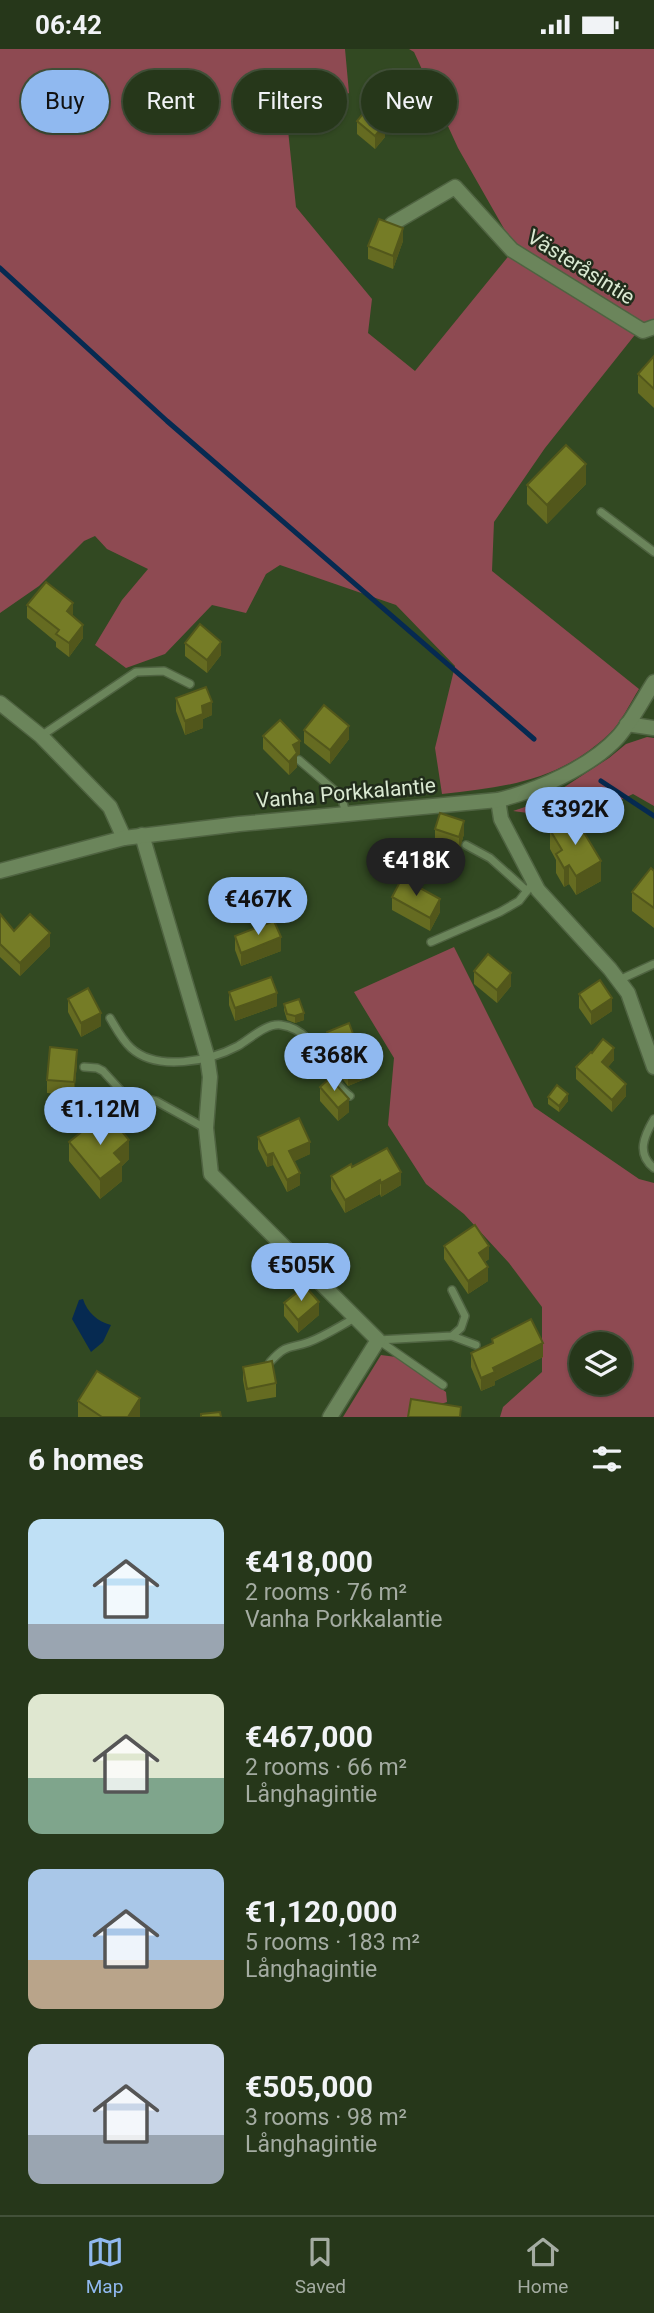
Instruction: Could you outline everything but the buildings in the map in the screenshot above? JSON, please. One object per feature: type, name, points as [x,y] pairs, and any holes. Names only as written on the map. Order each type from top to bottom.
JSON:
[{"type":"street","name":"Västeråsintie","points":[[392,224],[454,187],[512,250],[643,331],[654,327]]},
{"type":"street","name":"Vanha Porkkalantie","points":[[0,871],[142,835],[498,800],[540,788],[579,766],[618,737],[654,682]]},
{"type":"street","points":[[0,703],[41,736],[110,807],[124,838]]},
{"type":"street","points":[[627,723],[654,728]]},
{"type":"street","points":[[498,800],[501,819],[530,887],[628,993],[654,1067]]},
{"type":"street","points":[[142,835],[207,1056],[211,1077],[206,1128],[211,1174],[377,1340],[330,1417]]},
{"type":"lane","points":[[601,512],[654,552]]},
{"type":"lane","points":[[41,736],[136,672],[164,671],[190,684]]},
{"type":"lane","points":[[299,760],[341,796],[346,813]]},
{"type":"lane","points":[[430,942],[500,912],[519,901],[530,887],[490,858],[466,845]]},
{"type":"lane","points":[[619,981],[654,964]]},
{"type":"lane","points":[[110,1018],[131,1048],[146,1058],[167,1062],[189,1062],[235,1048],[269,1026],[280,1025],[293,1030],[308,1041],[327,1063],[340,1089],[350,1096]]},
{"type":"lane","points":[[84,1067],[103,1071],[123,1093],[156,1101],[206,1128]]},
{"type":"lane","points":[[87,1138],[113,1113],[123,1093]]},
{"type":"lane","points":[[654,1119],[642,1151],[646,1162],[654,1168]]},
{"type":"lane","points":[[452,1290],[465,1316],[461,1328],[452,1336]]},
{"type":"lane","points":[[270,1361],[290,1345],[308,1343],[355,1318]]},
{"type":"lane","points":[[377,1340],[452,1336],[477,1345]]},
{"type":"lane","points":[[377,1340],[443,1385]]},
{"type":"shaded area","points":[[0,49],[345,49],[347,70],[233,70],[233,133],[288,133],[296,207],[372,299],[368,333],[415,371],[511,253],[638,331],[545,448],[494,522],[492,571],[639,689],[609,734],[590,750],[551,772],[510,784],[442,794],[435,748],[455,666],[396,605],[280,565],[266,574],[246,613],[212,605],[165,654],[126,668],[95,645],[122,600],[148,569],[107,549],[95,536],[84,541],[39,586],[0,613]]},
{"type":"shaded area","points":[[409,49],[654,49],[654,321],[642,326],[515,248],[451,133],[457,133],[457,70],[422,70],[414,52]]},
{"type":"shaded area","points":[[647,737],[654,738],[654,806],[633,794],[579,820],[513,811],[543,801],[626,744]]},
{"type":"shaded area","points":[[454,947],[534,1107],[639,1179],[654,1183],[654,1417],[500,1417],[503,1407],[542,1372],[542,1307],[509,1263],[464,1214],[426,1184],[388,1125],[394,1058],[354,992]]},
{"type":"shaded area","points":[[381,1355],[396,1357],[446,1392],[447,1402],[408,1417],[343,1417]]},
{"type":"water","points":[[83,1299],[94,1316],[111,1325],[103,1342],[91,1352],[72,1319],[79,1300]]},
{"type":"waterway","points":[[0,268],[167,421],[534,739]]},
{"type":"waterway","points":[[601,781],[654,816]]}]
